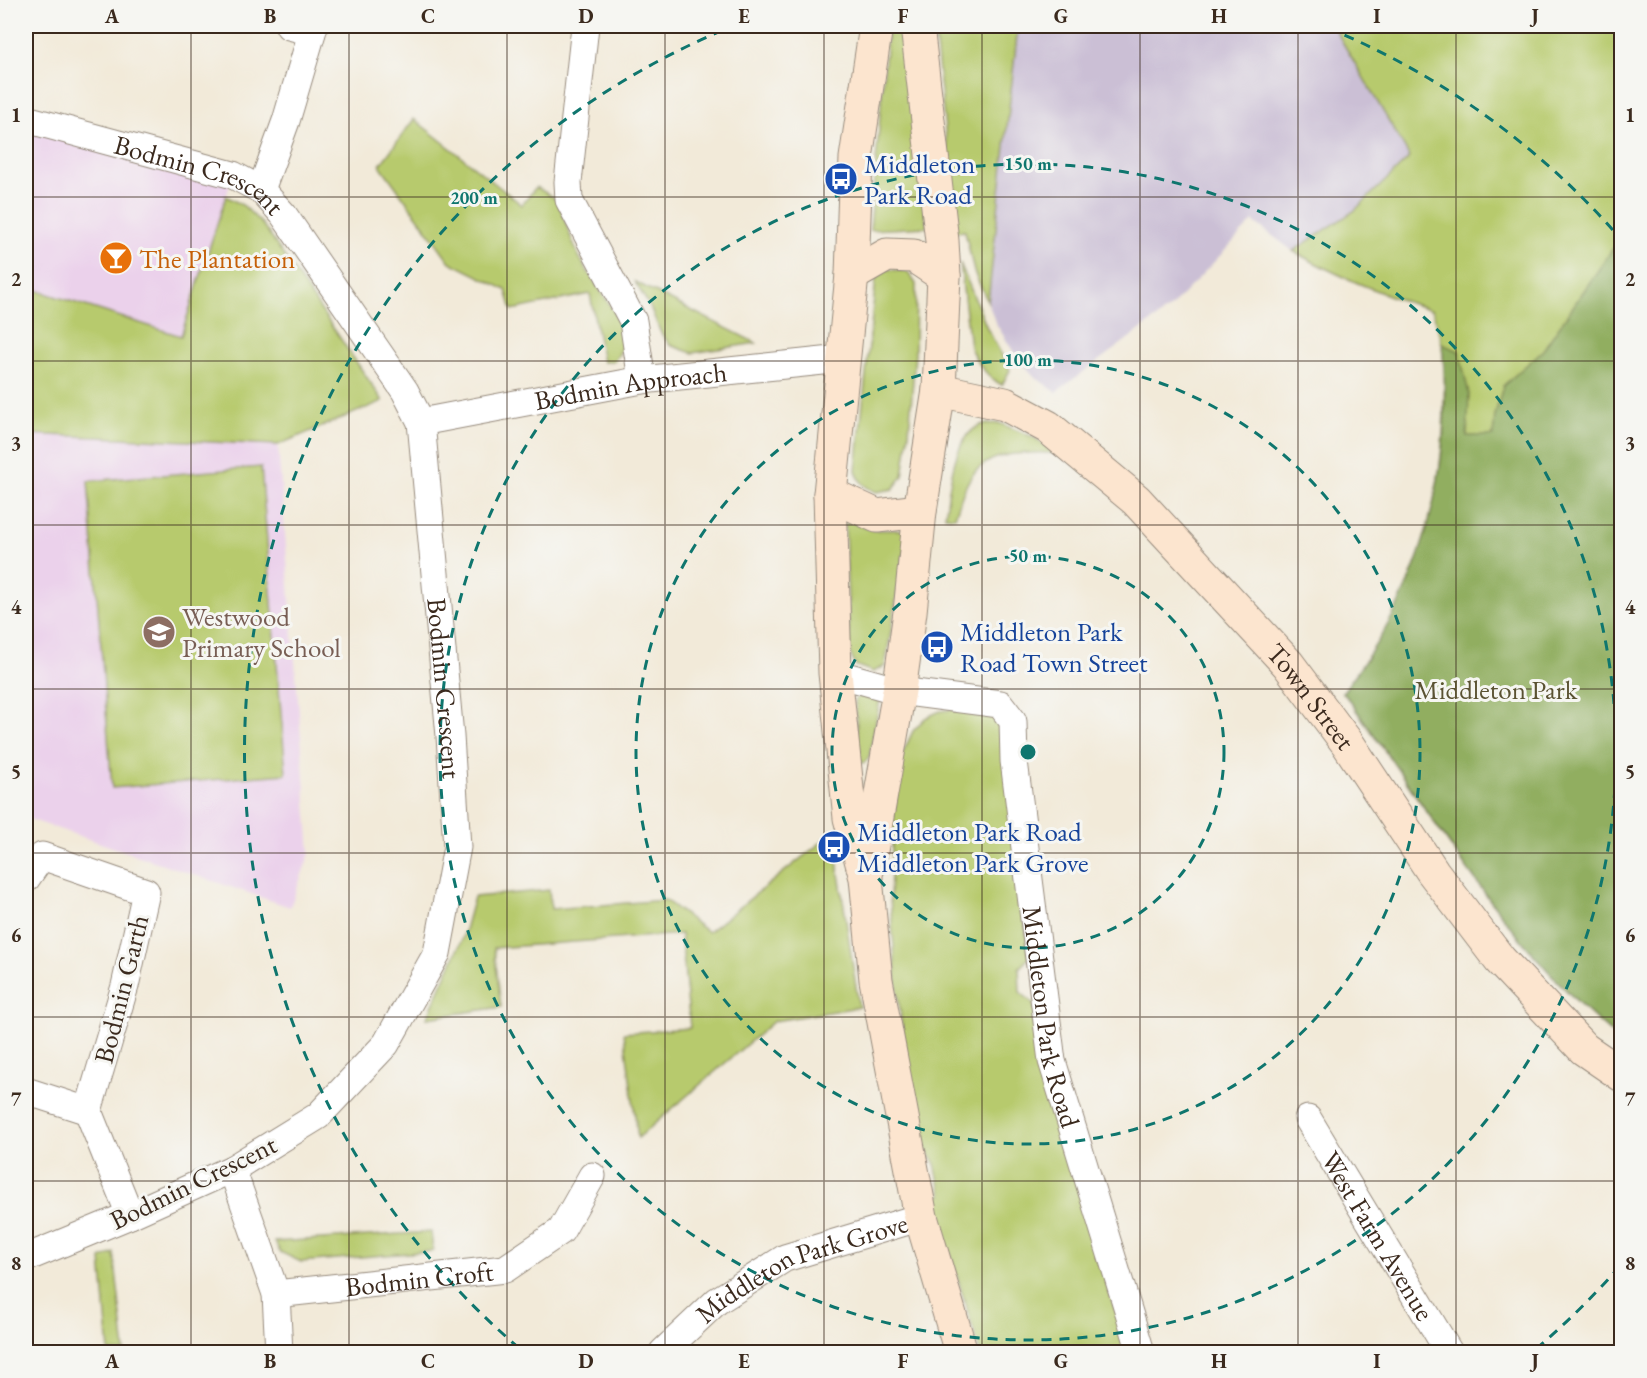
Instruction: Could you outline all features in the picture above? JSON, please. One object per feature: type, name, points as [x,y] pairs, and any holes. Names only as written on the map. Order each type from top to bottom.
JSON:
[{"type":"street","points":[[585,26],[568,182],[569,200],[633,321],[642,380]]},
{"type":"street","points":[[876,26],[856,158],[852,275],[830,494],[834,673],[850,818],[866,878],[876,980],[921,1217],[961,1353]]},
{"type":"street","points":[[866,878],[899,691],[920,511],[939,390],[944,276],[942,241],[916,26]]},
{"type":"street","points":[[261,190],[286,121],[305,28]]},
{"type":"street","name":"Bodmin Crescent","points":[[26,119],[233,175],[261,190],[283,214],[405,391],[421,422],[450,736],[457,847],[437,952],[386,1044],[318,1116],[231,1169],[130,1215],[26,1258]]},
{"type":"street","points":[[852,275],[887,255],[914,256],[944,276]]},
{"type":"street","name":"Bodmin Approach","points":[[421,422],[642,380],[842,359]]},
{"type":"street","name":"Town Street","points":[[939,390],[1005,404],[1048,427],[1136,500],[1288,664],[1348,744],[1433,872],[1500,960],[1584,1049],[1622,1075]]},
{"type":"street","points":[[830,494],[877,516],[920,511]]},
{"type":"street","name":"Middleton Park Road","points":[[834,673],[899,691],[1000,704],[1013,721],[1014,760],[1052,1060],[1141,1353]]},
{"type":"street","name":"Bodmin Garth","points":[[26,879],[42,856],[146,892],[125,986],[88,1111]]},
{"type":"street","points":[[26,1090],[88,1111],[130,1215]]},
{"type":"street","name":"West Farm Avenue","points":[[1308,1119],[1449,1353]]},
{"type":"street","points":[[231,1169],[276,1294],[279,1353]]},
{"type":"street","name":"Bodmin Croft","points":[[276,1294],[505,1269],[561,1231],[592,1176]]},
{"type":"street","name":"Middleton Park Grove","points":[[663,1353],[717,1301],[785,1258],[921,1217]]},
{"type":"shaded area","points":[[1018,26],[1333,26],[1410,157],[1354,211],[1293,251],[1253,221],[1170,308],[1056,392],[1035,377],[1016,356],[995,322],[988,302]]},
{"type":"shaded area","points":[[26,119],[233,175],[181,336],[26,287]]},
{"type":"shaded area","name":"Westwood Primary School","points":[[26,434],[278,445],[310,853],[290,907],[26,818]]},
{"type":"green space","points":[[888,26],[902,26],[927,227],[870,230]]},
{"type":"green space","points":[[934,26],[1018,26],[988,302],[974,272],[965,231],[956,232]]},
{"type":"green space","name":"Middleton Park","points":[[1333,26],[1621,26],[1621,1041],[1579,1003],[1541,963],[1506,920],[1439,830],[1343,692],[1376,645],[1393,615],[1416,564],[1425,537],[1441,456],[1444,359],[1432,310],[1361,284],[1293,251],[1354,211],[1410,157]]},
{"type":"green space","points":[[414,119],[522,205],[536,187],[558,200],[578,254],[621,325],[624,335],[623,343],[614,361],[603,362],[590,294],[512,310],[506,290],[450,262],[380,165]]},
{"type":"green space","points":[[226,196],[244,206],[263,225],[383,401],[278,445],[26,434],[26,287],[181,336]]},
{"type":"green space","name":"Middleton Park","points":[[1621,237],[1622,1041],[1579,1003],[1505,920],[1343,692],[1376,645],[1393,615],[1408,583],[1430,517],[1437,483],[1445,414],[1442,344],[1459,351],[1469,394],[1467,436],[1493,436],[1495,415],[1503,386],[1543,350]]},
{"type":"green space","points":[[960,263],[987,328],[1010,370],[1002,385],[983,369],[970,347]]},
{"type":"green space","points":[[887,269],[908,272],[916,284],[915,354],[903,476],[893,489],[877,492],[863,484],[856,470],[876,278]]},
{"type":"green space","points":[[635,282],[756,343],[692,353],[670,345],[661,333],[650,307]]},
{"type":"green space","points":[[999,423],[1033,437],[1056,453],[1019,453],[995,458],[975,472],[968,482],[955,517],[945,516],[954,463],[965,438],[973,429],[984,424]]},
{"type":"green space","points":[[261,467],[286,774],[112,788],[88,481]]},
{"type":"green space","points":[[851,522],[872,530],[904,530],[907,535],[885,666],[873,672],[855,665],[850,653],[845,524]]},
{"type":"green space","points":[[868,695],[880,700],[869,758],[864,763],[860,762],[859,757],[855,700],[859,696]]},
{"type":"green space","points":[[985,710],[994,717],[1002,730],[1029,958],[1019,968],[1020,992],[1033,1003],[1088,1223],[1130,1352],[980,1352],[933,1197],[942,1195],[934,1160],[922,1146],[906,1058],[897,987],[890,898],[893,820],[901,757],[913,731],[925,718],[940,711]]},
{"type":"green space","points":[[833,833],[859,1007],[774,1021],[638,1138],[624,1033],[690,1028],[681,934],[494,948],[501,1007],[427,1018],[463,937],[474,897],[549,890],[551,909],[665,900],[708,932]]},
{"type":"green space","points":[[431,1232],[433,1251],[301,1262],[280,1252],[275,1242]]},
{"type":"green space","points":[[114,1253],[125,1352],[109,1352],[101,1259]]},
{"type":"place","name":"Middleton Park Road","points":[[841,179]]},
{"type":"place","name":"The Plantation","points":[[116,258]]},
{"type":"place","name":"Westwood Primary School","points":[[159,632]]},
{"type":"place","name":"Middleton Park Road Town Street","points":[[937,647]]},
{"type":"place","name":"Middleton Park Road Middleton Park Grove","points":[[834,847]]}]
